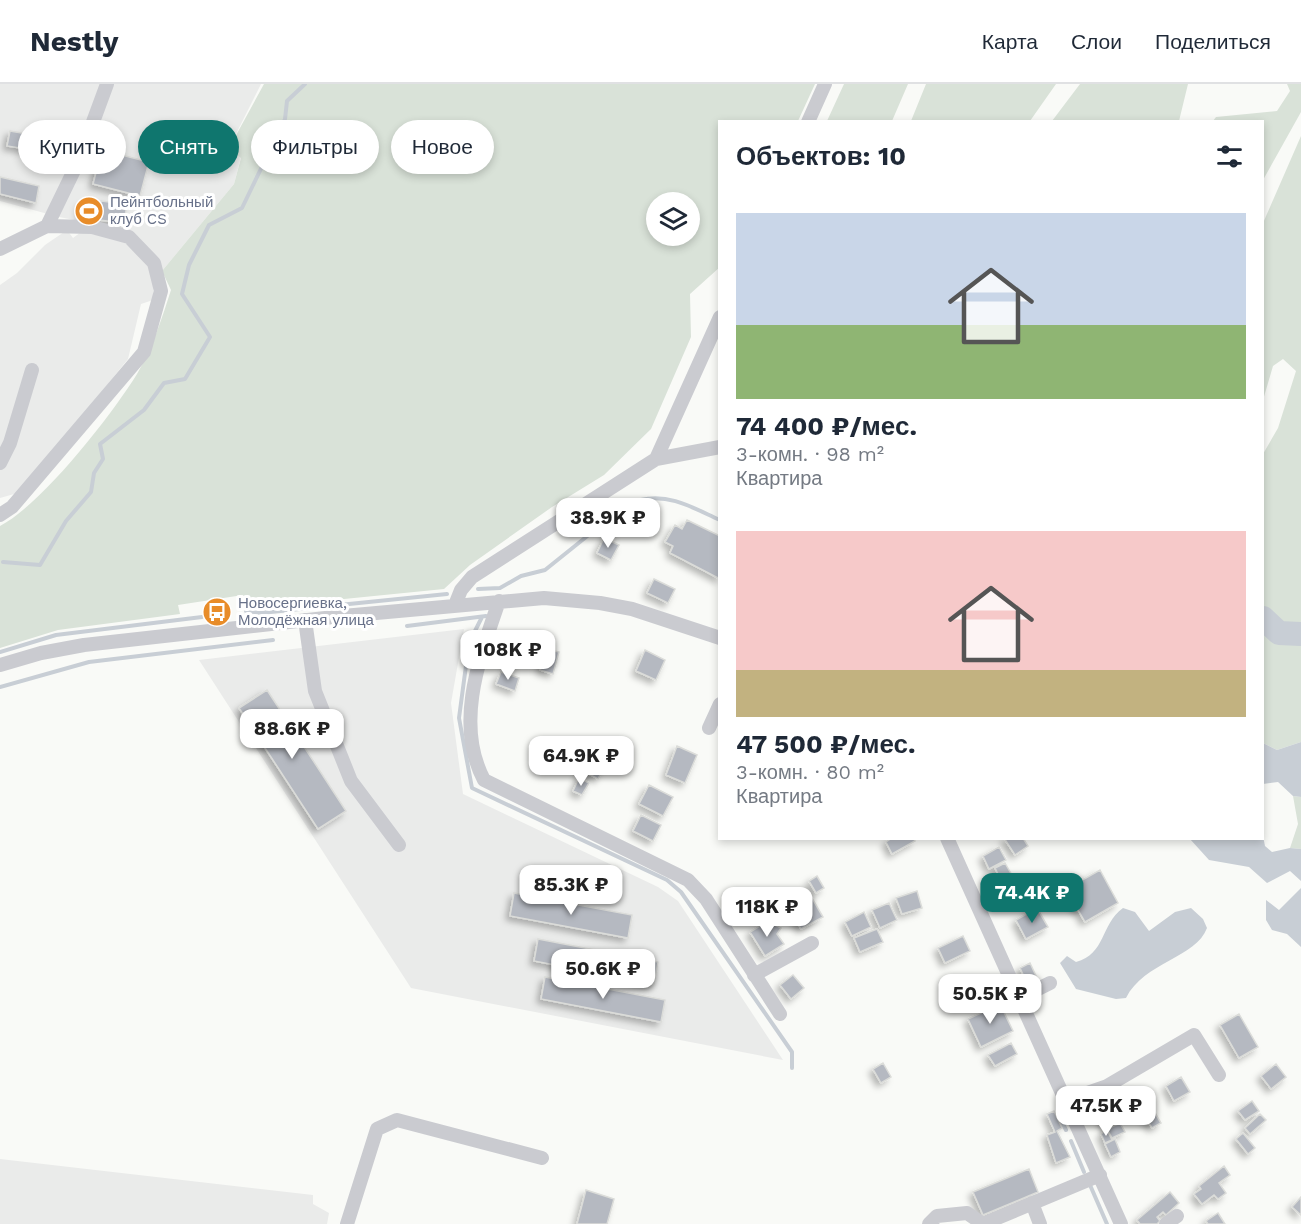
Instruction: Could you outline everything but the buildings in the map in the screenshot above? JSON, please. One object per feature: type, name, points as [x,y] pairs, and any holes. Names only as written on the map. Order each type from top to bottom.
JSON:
[{"type":"street","points":[[47,226],[79,160],[107,84]]},
{"type":"street","points":[[809,120],[825,84]]},
{"type":"street","points":[[0,515],[12,507],[144,352],[161,291],[154,263],[129,237],[92,227],[47,226],[2,246]]},
{"type":"street","points":[[656,459],[718,320]]},
{"type":"street","points":[[0,463],[10,443],[32,370]]},
{"type":"street","points":[[455,605],[461,590],[472,577],[656,459],[718,447]]},
{"type":"street","points":[[0,665],[60,649],[305,620],[544,598],[600,603],[661,618],[718,637]]},
{"type":"street","points":[[499,601],[482,651],[469,706],[477,765],[484,780],[688,880],[706,899],[780,1014]]},
{"type":"street","points":[[305,620],[315,690],[351,782],[399,844]]},
{"type":"street","points":[[709,728],[718,708]]},
{"type":"street","points":[[948,840],[1121,1224]]},
{"type":"street","points":[[754,975],[813,943]]},
{"type":"street","points":[[1020,998],[1050,983]]},
{"type":"street","points":[[1067,1100],[1107,1086],[1194,1035],[1219,1075]]},
{"type":"street","points":[[347,1224],[377,1129],[397,1120],[542,1158]]},
{"type":"street","points":[[929,1224],[937,1216],[967,1213],[983,1224],[1100,1175]]},
{"type":"street","points":[[1032,1203],[1040,1224]]},
{"type":"shaded area","points":[[0,84],[261,84],[239,128],[239,120],[138,120],[138,174],[237,174],[234,184],[162,271],[130,231],[59,217],[0,201]]},
{"type":"shaded area","points":[[264,84],[815,84],[798,120],[718,120],[718,269],[690,294],[691,337],[651,429],[604,475],[552,507],[470,565],[444,589],[253,608],[243,595],[178,605],[180,614],[58,630],[0,648],[0,526],[35,499],[74,458],[111,412],[137,374],[152,344],[171,290],[162,271],[234,184],[237,174],[239,174],[241,158],[239,156],[239,130]]},
{"type":"shaded area","points":[[844,84],[908,84],[892,120],[827,120]]},
{"type":"shaded area","points":[[926,84],[1056,84],[1031,120],[911,120]]},
{"type":"shaded area","points":[[1080,84],[1188,84],[1179,120],[1053,120]]},
{"type":"shaded area","points":[[1287,84],[1301,84],[1301,112],[1264,178],[1264,120],[1214,120],[1216,117],[1277,111],[1290,91]]},
{"type":"shaded area","points":[[1301,136],[1301,742],[1277,750],[1264,744],[1264,452],[1278,428],[1296,371],[1283,359],[1273,366],[1264,397],[1264,221]]},
{"type":"shaded area","points":[[67,230],[73,238],[81,232],[129,241],[146,260],[154,284],[153,300],[141,304],[128,359],[21,492],[0,498],[0,285],[17,273],[45,245]]},
{"type":"shaded area","points":[[464,629],[451,703],[463,794],[658,887],[678,901],[783,1060],[411,988],[199,660]]},
{"type":"shaded area","points":[[1301,742],[1301,797],[1293,796],[1278,782],[1264,784],[1264,744],[1277,750]]},
{"type":"shaded area","points":[[1293,796],[1301,797],[1301,849],[1290,848],[1298,824]]},
{"type":"shaded area","points":[[1191,840],[1264,840],[1265,846],[1272,852],[1290,848],[1301,849],[1301,881],[1290,871],[1267,883],[1249,867],[1209,860]]},
{"type":"shaded area","points":[[1301,888],[1301,947],[1287,934],[1272,930],[1266,920],[1266,900],[1279,910]]},
{"type":"shaded area","points":[[1123,908],[1135,912],[1149,931],[1175,912],[1191,908],[1203,919],[1207,928],[1192,947],[1145,976],[1126,998],[1116,999],[1076,989],[1060,963],[1067,956],[1076,962],[1093,953],[1110,922]]},
{"type":"shaded area","points":[[0,1159],[313,1195],[313,1204],[329,1213],[327,1224],[0,1224]]},
{"type":"waterway","points":[[3,562],[40,565],[66,521],[91,492],[94,473],[103,459],[100,444],[144,410],[164,383],[185,379],[210,337],[182,294],[189,265],[209,225],[242,208],[285,119],[287,101],[305,84]]},
{"type":"waterway","points":[[641,500],[652,498],[672,500],[718,519]]},
{"type":"waterway","points":[[478,589],[500,588],[521,576],[545,570],[616,513]]},
{"type":"waterway","points":[[246,611],[261,613],[447,594]]},
{"type":"waterway","points":[[407,626],[486,616]]},
{"type":"waterway","points":[[0,652],[56,635],[202,617]]},
{"type":"waterway","points":[[482,617],[469,643],[459,718],[472,788],[667,880],[681,892],[792,1052],[792,1068]]},
{"type":"waterway","points":[[1264,619],[1279,633],[1301,634]]},
{"type":"waterway","points":[[0,687],[89,662],[273,640]]},
{"type":"waterway","points":[[1062,1122],[1066,1130]]},
{"type":"waterway","points":[[1071,1141],[1084,1172]]},
{"type":"waterway","points":[[1090,1185],[1107,1224]]},
{"type":"place","name":"Пейнтбольный клуб CS","points":[[89,211]]},
{"type":"place","name":"Новосергиевка, Молодёжная улица","points":[[217,612]]}]
